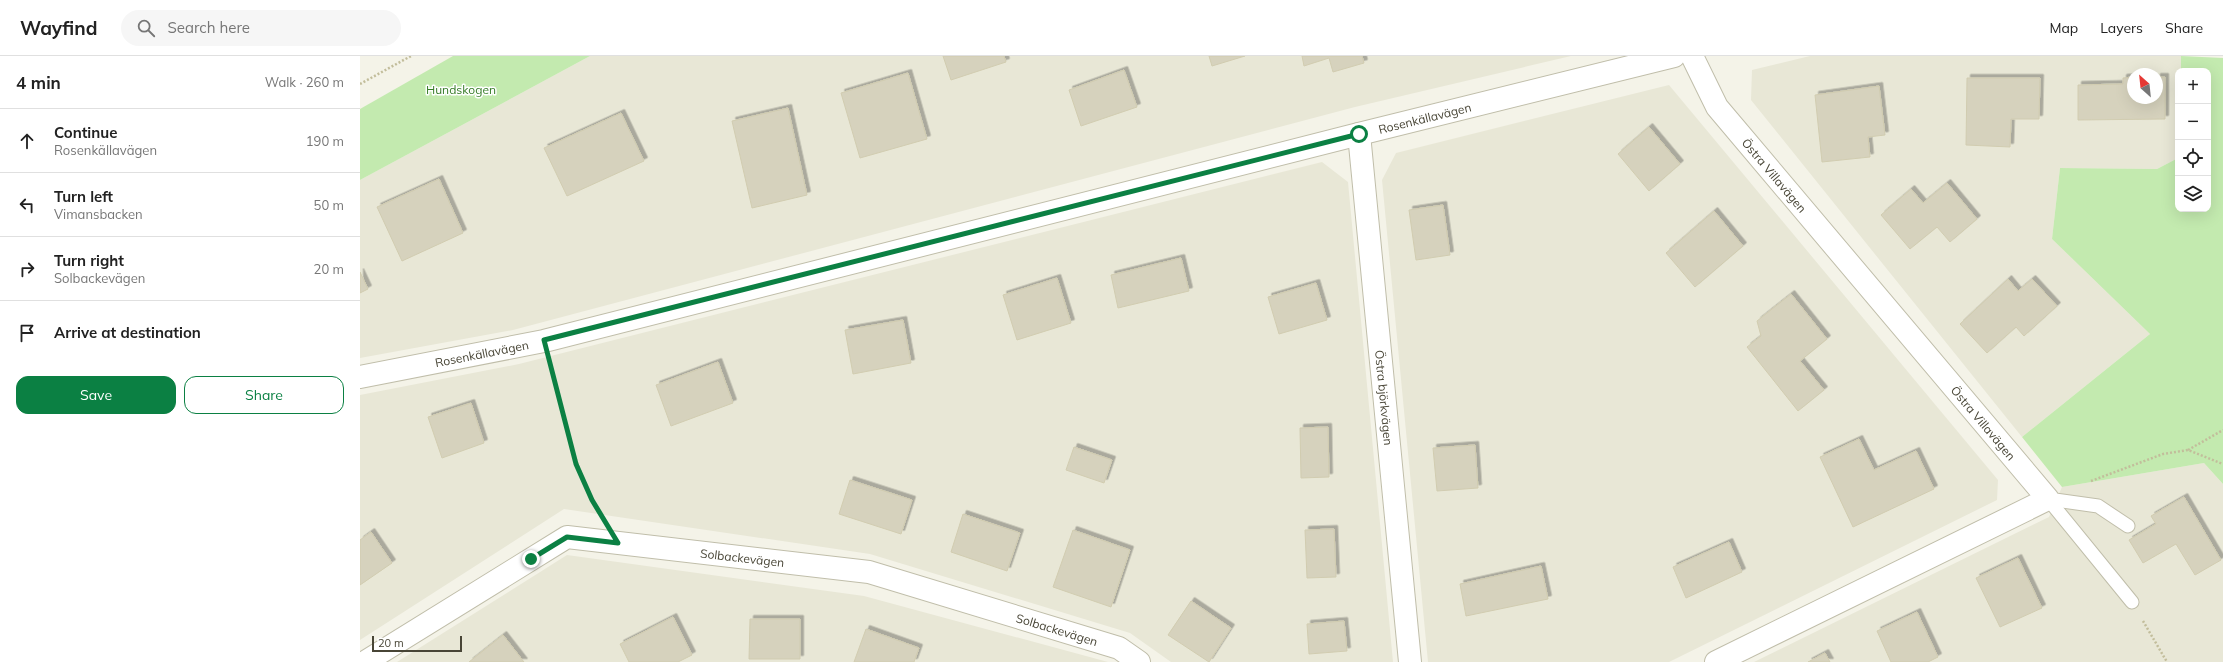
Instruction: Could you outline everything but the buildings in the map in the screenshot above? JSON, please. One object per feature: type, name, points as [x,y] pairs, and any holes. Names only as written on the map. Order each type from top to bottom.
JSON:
[{"type":"street","name":"Rosenkällavägen","points":[[360,377],[544,340],[1674,56]]},
{"type":"street","name":"Östra Villavägen","points":[[1692,56],[1717,106],[2048,499]]},
{"type":"street","name":"Östra björkvägen","points":[[1359,134],[1410,662]]},
{"type":"street","points":[[1716,662],[2048,499]]},
{"type":"street","name":"Solbackevägen","points":[[365,662],[567,537],[870,572],[1119,648],[1139,662]]},
{"type":"lane","points":[[2048,499],[2098,506],[2128,526]]},
{"type":"lane","points":[[2048,499],[2132,602]]},
{"type":"path","points":[[360,84],[411,56]]},
{"type":"path","points":[[544,340],[576,464],[592,500],[618,543]]},
{"type":"path","points":[[2089,482],[2163,454],[2188,450],[2223,430]]},
{"type":"path","points":[[2188,450],[2223,464]]},
{"type":"path","points":[[2132,602],[2167,662]]},
{"type":"shaded area","points":[[590,56],[1571,56],[1355,107],[513,330],[360,358],[360,180]]},
{"type":"shaded area","points":[[1810,56],[2181,56],[2181,68],[2175,68],[2175,160],[2157,169],[2060,168],[2052,239],[2150,334],[2022,437],[1751,100],[1752,70]]},
{"type":"shaded area","points":[[1669,85],[1998,480],[1997,500],[1669,662],[1428,662],[1382,180],[1396,153]]},
{"type":"shaded area","points":[[1322,162],[1348,182],[1393,662],[1171,662],[1130,633],[870,554],[564,509],[360,640],[360,395],[519,364]]},
{"type":"shaded area","points":[[2204,463],[2223,484],[2223,662],[1754,662],[2049,517],[2062,487]]},
{"type":"shaded area","points":[[567,555],[864,596],[1108,662],[397,662]]},
{"type":"green space","name":"Hundskogen","points":[[453,56],[590,56],[360,180],[360,109]]},
{"type":"green space","points":[[2181,56],[2223,58],[2223,484],[2204,463],[2062,487],[2022,437],[2150,334],[2052,239],[2060,168],[2157,169],[2175,160],[2175,212],[2211,212],[2211,68],[2181,68]]},
{"type":"route","points":[[531,559],[567,537],[618,543],[592,500],[576,464],[544,340],[1359,134]]}]
